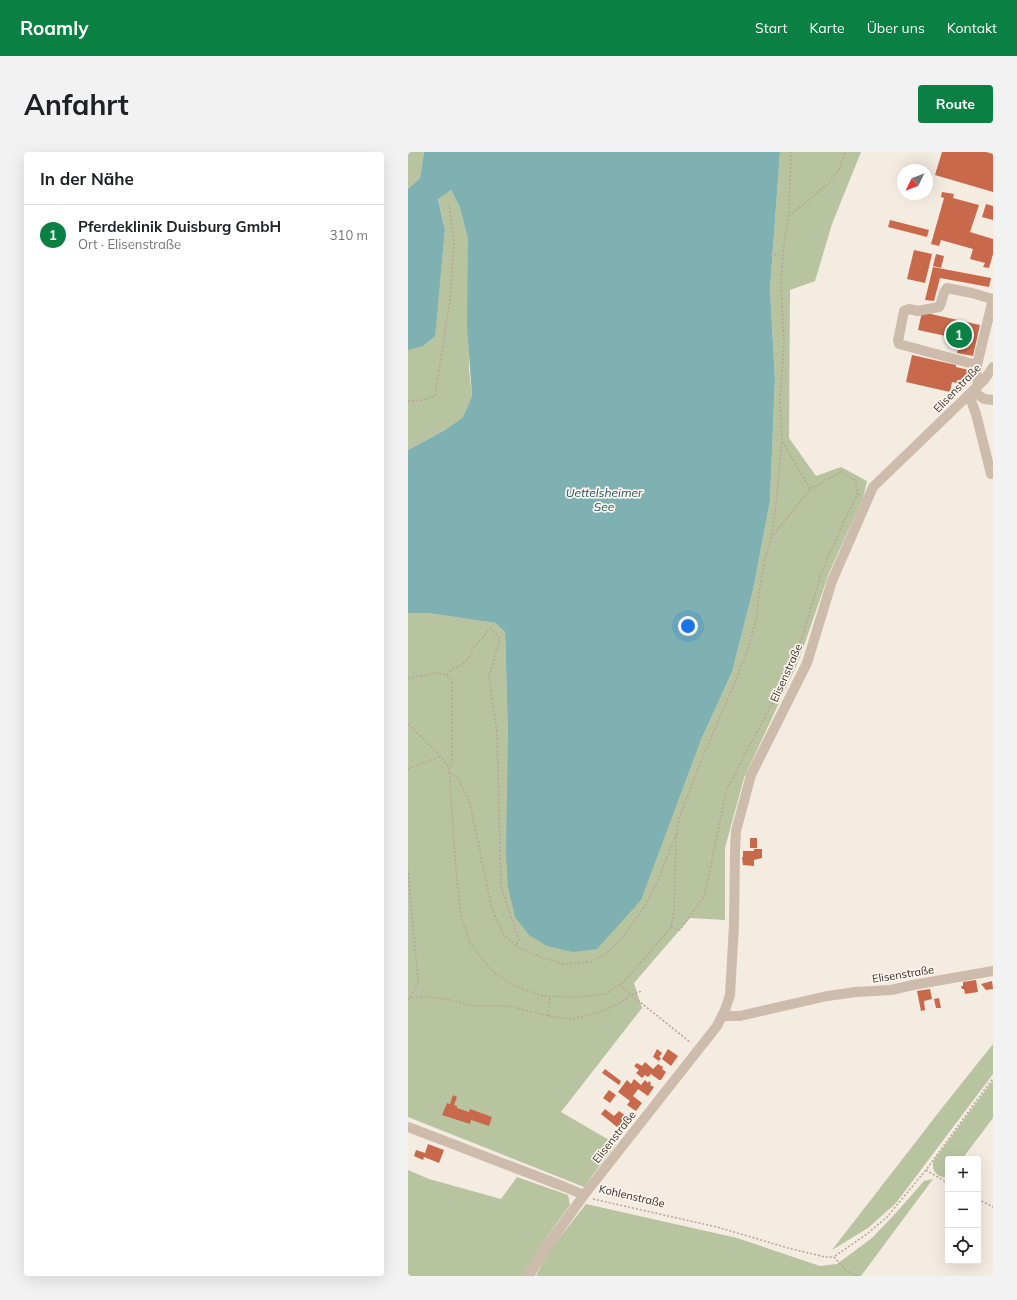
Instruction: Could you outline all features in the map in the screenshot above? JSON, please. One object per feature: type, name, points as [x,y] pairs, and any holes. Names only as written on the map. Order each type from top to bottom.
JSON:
[{"type":"street","points":[[977,365],[899,344],[898,341],[904,311],[939,306],[944,291],[947,288],[993,299],[977,365],[974,391],[976,414],[991,474]]},
{"type":"street","name":"Elisenstraße","points":[[529,1276],[547,1246],[584,1195],[717,1026],[730,995],[734,925],[736,831],[746,790],[751,775],[807,663],[832,581],[873,487],[974,391],[993,367]]},
{"type":"street","points":[[974,391],[984,398],[993,400]]},
{"type":"street","name":"Elisenstraße","points":[[722,1016],[740,1016],[827,996],[856,992],[891,990],[993,971]]},
{"type":"street","name":"Kohlenstraße","points":[[408,1127],[584,1195]]},
{"type":"path","points":[[408,724],[441,756],[449,768],[456,870],[461,916],[470,943],[492,971],[513,985],[542,996],[575,997],[606,994],[624,982],[671,927],[674,913],[678,822],[698,768],[749,646],[758,615],[765,559],[771,538],[776,505],[782,441],[780,400],[784,344],[781,288],[782,256],[789,216],[791,152]]},
{"type":"path","points":[[789,216],[828,183],[839,169],[846,152]]},
{"type":"path","points":[[408,401],[422,400],[435,396],[450,300],[454,240],[449,204]]},
{"type":"path","points":[[770,254],[782,256]]},
{"type":"path","points":[[782,441],[810,489]]},
{"type":"path","points":[[671,927],[680,930],[705,895],[726,791],[787,675],[802,638],[821,574],[857,495],[856,481],[841,472],[810,489],[771,538]]},
{"type":"path","points":[[857,495],[873,487]]},
{"type":"path","points":[[447,675],[453,668],[460,666],[468,659],[472,650],[488,631],[491,629],[500,638],[489,677],[497,733],[501,887],[519,939],[516,946]]},
{"type":"path","points":[[408,678],[437,673],[447,675],[452,682],[452,765],[449,768]]},
{"type":"path","points":[[408,769],[441,756]]},
{"type":"path","points":[[450,772],[458,778],[470,804],[492,909],[503,934],[516,946],[540,957],[564,964],[591,962],[607,953],[622,938],[643,909],[656,884],[677,832]]},
{"type":"path","points":[[408,869],[418,981],[409,999]]},
{"type":"path","points":[[619,986],[699,1049]]},
{"type":"path","points":[[409,999],[424,996],[451,1000],[473,1006],[509,1006],[548,1016],[572,1020],[597,1013],[620,1003],[630,995],[642,991]]},
{"type":"path","points":[[548,1016],[550,996]]},
{"type":"path","points":[[858,1276],[847,1271],[834,1257],[887,1217],[926,1170],[993,1078]]},
{"type":"path","points":[[926,1170],[945,1181]]},
{"type":"path","name":"Kohlenstraße","points":[[584,1195],[591,1199],[717,1227],[788,1248],[825,1257],[834,1257]]},
{"type":"path","points":[[981,1201],[993,1207]]},
{"type":"green space","points":[[408,152],[424,152],[420,178],[408,189]]},
{"type":"green space","points":[[780,152],[861,152],[832,224],[815,281],[790,290],[789,438],[816,476],[841,467],[867,481],[863,498],[829,573],[799,660],[744,778],[725,848],[725,920],[690,918],[634,983],[642,1008],[561,1112],[616,1144],[584,1187],[408,1117],[408,613],[428,613],[495,623],[505,632],[508,794],[700,742],[732,672],[753,590],[770,501],[775,379],[770,289]]},
{"type":"green space","points":[[451,190],[460,208],[468,239],[469,369],[472,396],[463,417],[445,430],[408,450],[408,267],[440,281],[445,230],[438,198]]},
{"type":"green space","points":[[993,1044],[993,1074],[896,1203],[868,1228],[832,1250],[942,1108]]},
{"type":"green space","points":[[993,1080],[993,1118],[964,1156],[945,1156],[945,1177],[938,1175],[934,1170],[934,1160]]},
{"type":"green space","points":[[408,1170],[429,1179],[501,1199],[517,1177],[568,1195],[570,1205],[534,1258],[524,1276],[408,1276]]},
{"type":"green space","points":[[933,1179],[861,1276],[536,1276],[548,1252],[586,1204],[737,1238],[820,1266],[837,1264],[872,1238],[924,1181]]},
{"type":"water","name":"Uettelsheimer See","points":[[424,152],[780,152],[770,289],[775,379],[770,501],[753,590],[732,672],[700,742],[641,900],[597,949],[573,952],[547,946],[529,935],[515,917],[508,887],[506,853],[508,736],[505,632],[495,623],[428,613],[408,613],[408,450],[445,430],[463,417],[472,396],[467,327],[468,239],[460,208],[451,190],[438,199],[445,230],[435,336],[423,346],[408,350],[408,189],[420,178]]},
{"type":"building","points":[[942,152],[986,152],[993,154],[993,192],[935,175]]},
{"type":"building","points":[[942,192],[954,194],[953,198],[979,205],[970,232],[993,239],[993,254],[989,268],[983,267],[985,263],[970,259],[973,249],[941,240],[939,246],[931,244],[944,198],[941,197]]},
{"type":"building","points":[[986,204],[993,206],[993,220],[982,217]]},
{"type":"building","points":[[890,220],[929,230],[927,237],[888,227]]},
{"type":"building","points":[[914,250],[932,254],[925,283],[907,279]]},
{"type":"building","points":[[936,254],[944,256],[941,268],[933,266]]},
{"type":"building","points":[[933,267],[991,278],[989,287],[940,278],[934,301],[925,300]]},
{"type":"building","points":[[922,312],[980,325],[973,356],[957,353],[960,339],[918,330]]},
{"type":"building","points":[[912,355],[956,365],[956,367],[969,370],[966,385],[952,382],[950,392],[906,382]]},
{"type":"building","points":[[750,838],[757,838],[757,848],[750,848]]},
{"type":"building","points":[[754,849],[762,849],[762,858],[754,860],[754,866],[743,865],[743,851],[754,851]]},
{"type":"building","points":[[976,980],[978,992],[965,994],[964,989],[962,989],[961,986],[963,986],[963,982]]},
{"type":"building","points":[[992,981],[993,989],[986,990],[981,984]]},
{"type":"building","points":[[930,989],[932,999],[924,1001],[925,1010],[921,1011],[917,991]]},
{"type":"building","points":[[939,998],[941,1008],[936,1008],[934,999]]},
{"type":"building","points":[[657,1049],[662,1053],[659,1057],[661,1058],[659,1061],[653,1057]]},
{"type":"building","points":[[668,1049],[678,1056],[671,1066],[662,1059]]},
{"type":"building","points":[[645,1062],[653,1069],[658,1064],[663,1067],[662,1069],[666,1072],[661,1080],[651,1074],[648,1077],[645,1075],[642,1078],[636,1073],[639,1070],[634,1066],[637,1063],[642,1066]]},
{"type":"building","points":[[605,1069],[621,1081],[619,1085],[602,1073]]},
{"type":"building","points":[[634,1079],[641,1085],[645,1080],[648,1083],[649,1081],[651,1083],[650,1085],[654,1087],[648,1096],[638,1089],[633,1096],[642,1103],[636,1111],[627,1105],[630,1101],[618,1092],[627,1080],[631,1084]]},
{"type":"building","points":[[609,1090],[616,1095],[610,1103],[603,1098]]},
{"type":"building","points":[[453,1095],[457,1097],[454,1105],[457,1106],[457,1108],[469,1112],[470,1109],[492,1117],[489,1126],[471,1120],[470,1124],[442,1115],[447,1103],[450,1104]]},
{"type":"building","points":[[605,1109],[614,1116],[619,1111],[630,1119],[623,1128],[619,1125],[617,1127],[601,1114]]},
{"type":"building","points":[[428,1144],[444,1150],[439,1163],[424,1157],[423,1160],[414,1156],[416,1150],[425,1153]]},
{"type":"place","name":"Pferdeklinik Duisburg GmbH","points":[[959,335]]}]
